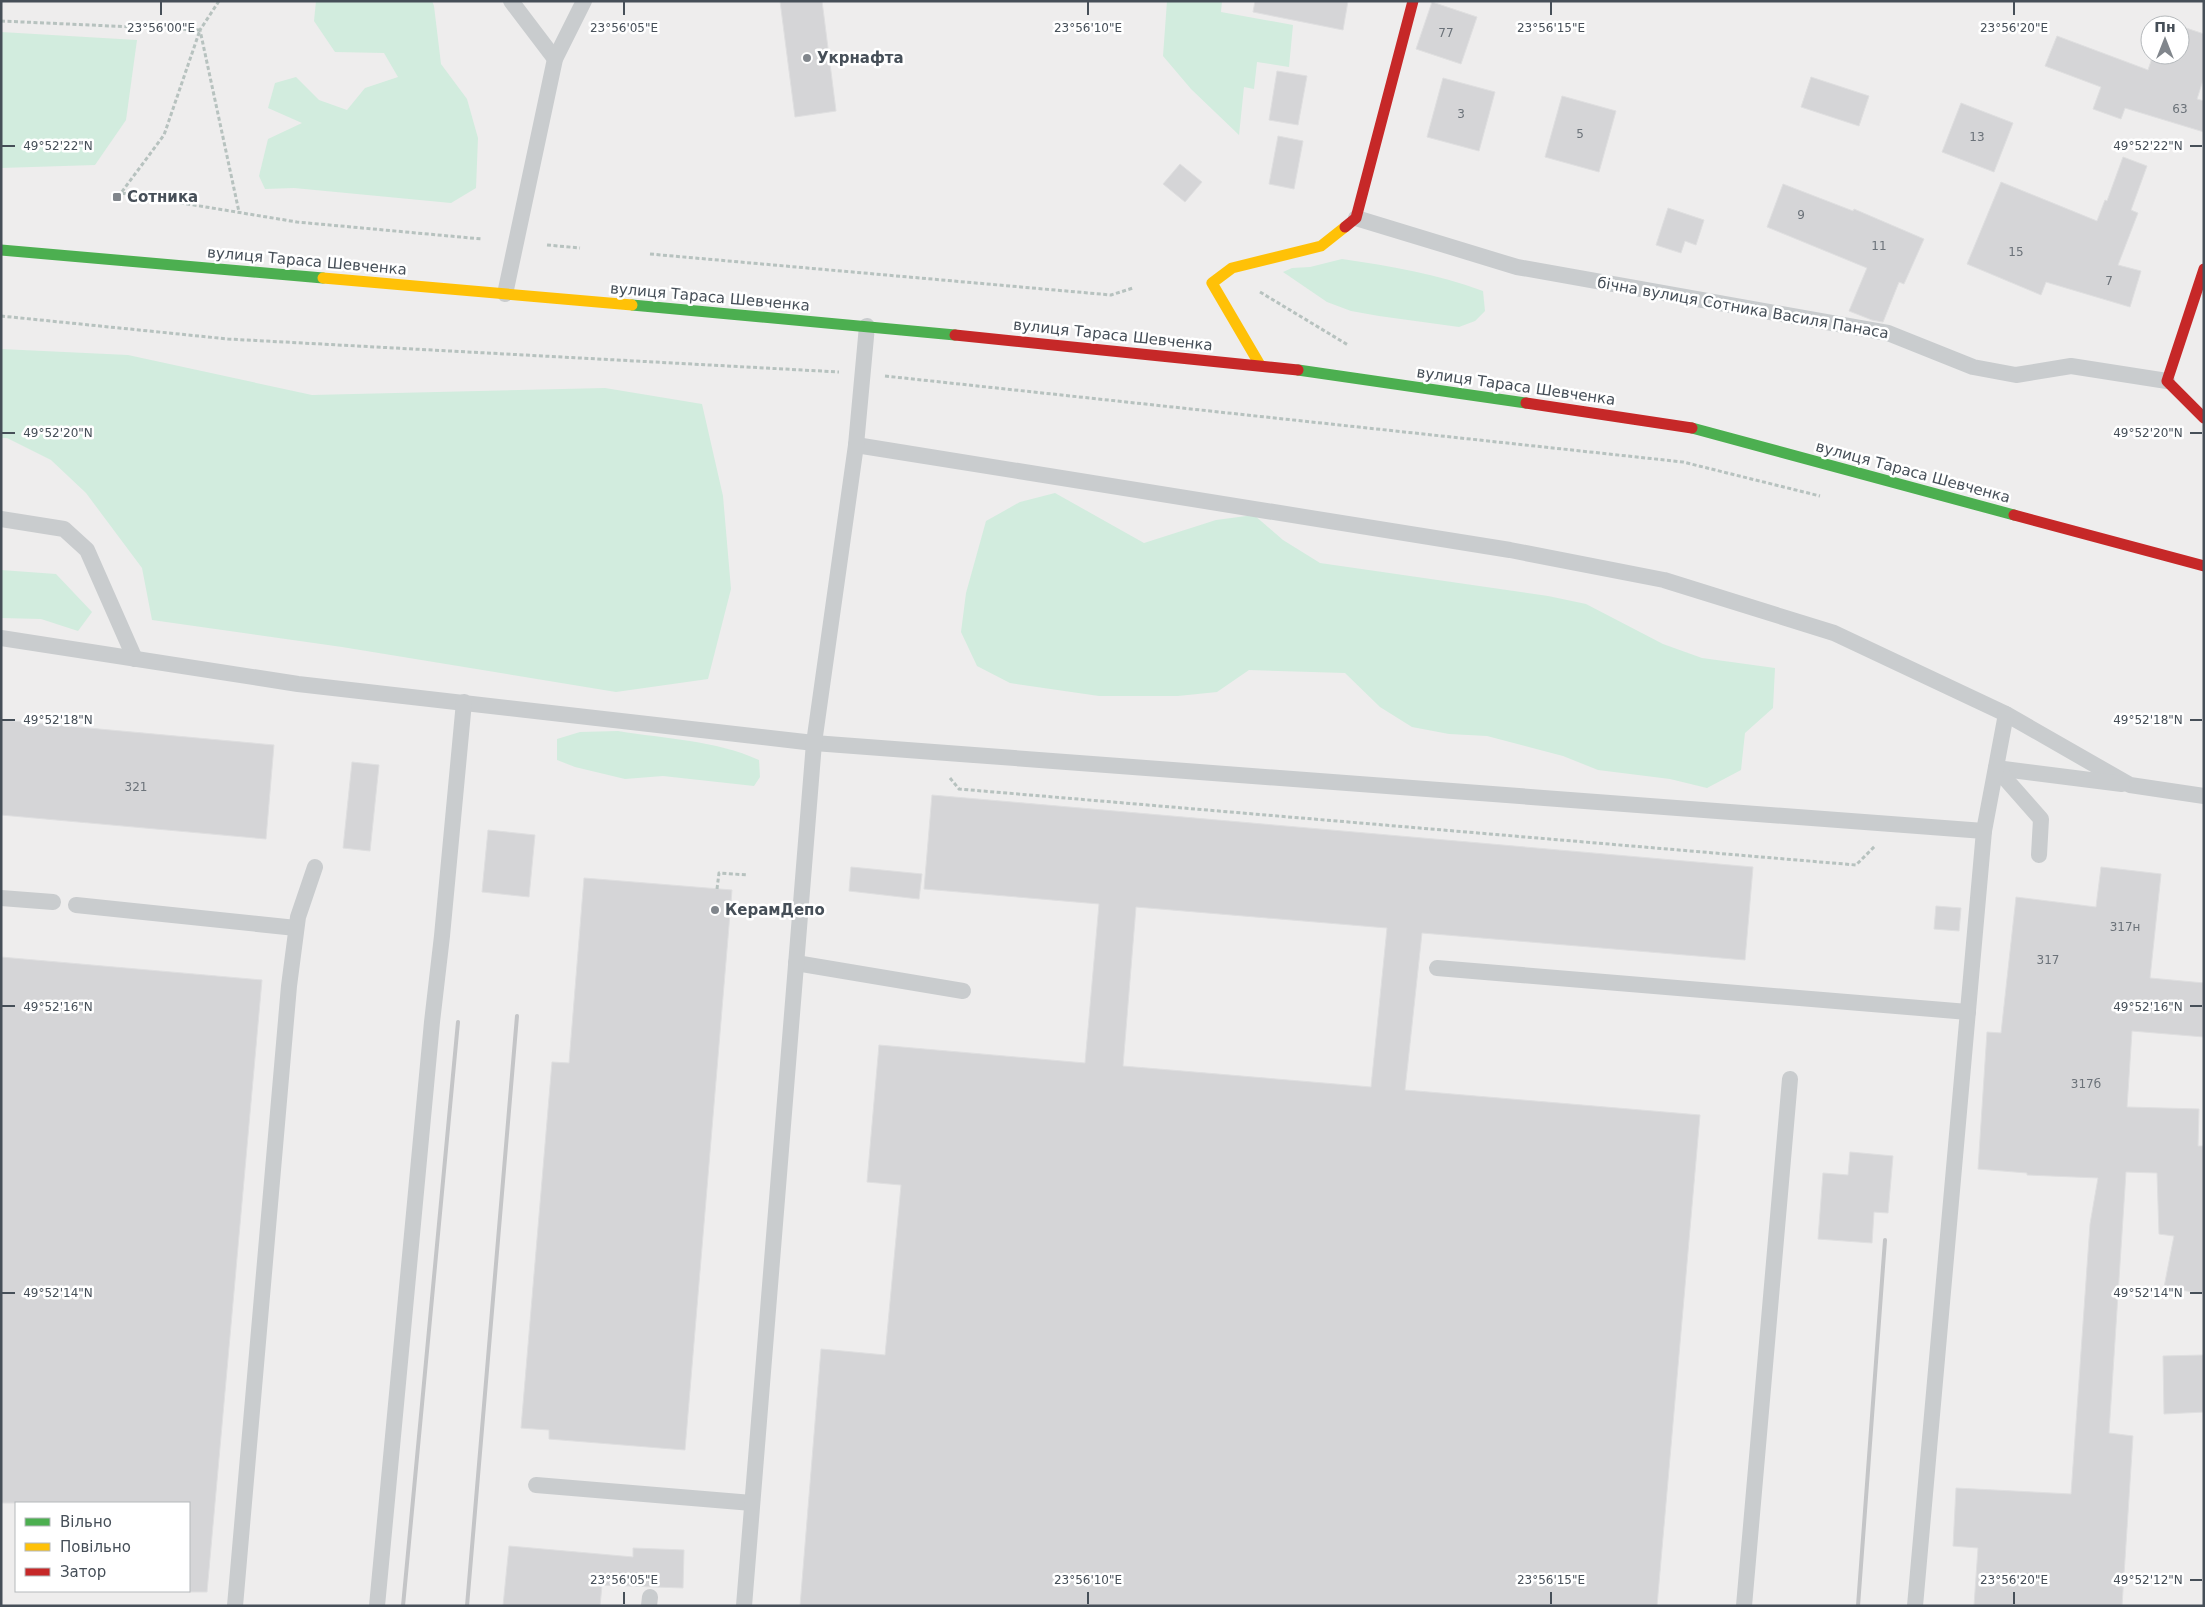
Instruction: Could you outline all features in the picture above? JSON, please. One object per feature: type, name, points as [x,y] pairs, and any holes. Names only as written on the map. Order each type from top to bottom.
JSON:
[{"type":"main road","points":[[1260,365],[1212,283],[1232,268],[1321,246],[1356,218],[1413,1]]},
{"type":"main road","name":"вулиця Тараса Шевченка","points":[[1,250],[867,326],[1260,365],[1679,425],[2204,566]]},
{"type":"main road","points":[[2204,269],[2167,381],[2204,418]]},
{"type":"lane","points":[[511,1],[555,59]]},
{"type":"lane","points":[[504,294],[555,59],[584,1]]},
{"type":"lane","name":"бічна вулиця Сотника Василя Панаса","points":[[1356,218],[1517,267],[1888,333],[1973,367],[2016,375],[2071,366],[2167,381]]},
{"type":"lane","points":[[744,1606],[814,743],[856,445],[867,326]]},
{"type":"lane","points":[[856,445],[1510,550],[1664,580],[1834,633],[2006,714],[2130,785]]},
{"type":"lane","points":[[1,519],[64,529],[86,550],[135,658]]},
{"type":"lane","points":[[1,638],[298,684],[814,743],[1984,831]]},
{"type":"lane","points":[[377,1606],[464,702]]},
{"type":"lane","points":[[1915,1606],[1984,831],[2006,714]]},
{"type":"lane","points":[[1996,768],[2204,796]]},
{"type":"lane","points":[[1996,768],[2041,818],[2039,855]]},
{"type":"lane","points":[[236,1606],[289,986],[298,917],[315,866]]},
{"type":"lane","points":[[1,898],[53,902]]},
{"type":"lane","points":[[76,905],[296,928]]},
{"type":"lane","points":[[796,963],[963,991]]},
{"type":"lane","points":[[1436,968],[1968,1012]]},
{"type":"lane","points":[[1744,1606],[1790,1079]]},
{"type":"lane","points":[[536,1485],[752,1503]]},
{"type":"path","points":[[219,1],[200,30],[164,135],[121,194],[297,222],[482,239]]},
{"type":"path","points":[[1,21],[200,30]]},
{"type":"path","points":[[200,30],[239,212]]},
{"type":"path","points":[[547,245],[580,248]]},
{"type":"path","points":[[650,254],[1111,295],[1133,288]]},
{"type":"path","points":[[1,316],[228,338],[864,374],[1683,462],[1828,498]]},
{"type":"path","points":[[945,772],[959,789],[1856,866],[1895,825]]},
{"type":"path","points":[[717,889],[719,873],[748,875]]},
{"type":"green space","points":[[316,1],[432,1],[441,64],[467,99],[478,138],[476,188],[451,203],[294,188],[265,189],[259,176],[268,139],[302,123],[268,108],[275,83],[296,77],[319,100],[347,110],[365,88],[398,77],[384,53],[335,52],[314,21]]},
{"type":"green space","points":[[1167,1],[1222,1],[1221,12],[1293,25],[1289,67],[1257,62],[1254,89],[1244,87],[1239,135],[1191,89],[1163,56]]},
{"type":"green space","points":[[1,32],[137,40],[126,120],[95,165],[1,168]]},
{"type":"green space","points":[[1342,259],[1413,271],[1483,291],[1485,311],[1475,321],[1459,327],[1351,311],[1327,302],[1283,272],[1292,268],[1310,267]]},
{"type":"green space","points":[[1,349],[128,355],[312,395],[605,388],[702,404],[723,496],[731,589],[708,679],[616,692],[342,647],[152,620],[142,568],[86,493],[51,460],[7,438],[1,438]]},
{"type":"green space","points":[[1055,493],[1144,543],[1216,520],[1254,515],[1283,540],[1320,563],[1548,596],[1586,604],[1663,644],[1702,658],[1775,668],[1773,708],[1745,733],[1741,770],[1707,788],[1670,779],[1598,770],[1563,756],[1487,736],[1449,734],[1412,727],[1380,707],[1345,673],[1249,670],[1217,692],[1178,696],[1099,696],[1010,683],[977,666],[961,632],[966,593],[986,521],[1020,502]]},
{"type":"green space","points":[[1,570],[56,574],[92,612],[78,631],[41,619],[1,618]]},
{"type":"green space","points":[[618,731],[708,744],[742,753],[759,760],[760,777],[754,786],[663,776],[625,779],[575,767],[557,760],[557,739],[580,732]]},
{"type":"building","points":[[780,1],[822,1],[836,111],[795,117]]},
{"type":"building","points":[[1255,1],[1348,1],[1343,30],[1253,12]]},
{"type":"building","points":[[1432,2],[1477,17],[1461,64],[1416,49]]},
{"type":"building","points":[[2190,29],[2204,34],[2204,77],[2197,99],[2204,101],[2204,132],[2125,108],[2121,119],[2093,109],[2101,87],[2045,66],[2057,36],[2148,70],[2150,65],[2190,65]]},
{"type":"building","points":[[1277,71],[1307,76],[1298,125],[1269,120]]},
{"type":"building","points":[[1811,77],[1869,96],[1859,126],[1801,107]]},
{"type":"building","points":[[1443,78],[1495,92],[1479,151],[1427,137]]},
{"type":"building","points":[[1562,96],[1616,111],[1599,172],[1545,157]]},
{"type":"building","points":[[1961,103],[2013,123],[1994,172],[1942,152]]},
{"type":"building","points":[[1278,136],[1303,141],[1294,189],[1269,184]]},
{"type":"building","points":[[2123,157],[2147,166],[2131,210],[2138,213],[2118,265],[2141,271],[2130,307],[2046,282],[2041,295],[1967,264],[2001,182],[2097,221],[2105,200],[2107,201]]},
{"type":"building","points":[[1180,164],[1202,182],[1185,202],[1163,184]]},
{"type":"building","points":[[1783,184],[1853,211],[1854,209],[1924,239],[1904,284],[1899,282],[1883,322],[1849,311],[1867,268],[1767,227]]},
{"type":"building","points":[[1668,208],[1704,220],[1696,245],[1685,241],[1681,253],[1656,245]]},
{"type":"building","points":[[1,720],[274,745],[266,839],[1,815]]},
{"type":"building","points":[[352,762],[379,765],[370,851],[343,848]]},
{"type":"building","points":[[932,795],[1753,867],[1745,960],[1422,933],[1405,1090],[1700,1115],[1657,1606],[800,1606],[821,1349],[885,1355],[901,1185],[867,1182],[879,1045],[1085,1063],[1099,904],[924,889]],"holes":[[[1136,907],[1387,928],[1371,1087],[1123,1066]]]},
{"type":"building","points":[[488,830],[535,835],[529,897],[482,892]]},
{"type":"building","points":[[851,867],[922,874],[919,899],[849,891]]},
{"type":"building","points":[[2101,867],[2161,874],[2150,978],[2204,983],[2204,1037],[2132,1031],[2127,1107],[2199,1109],[2198,1146],[2204,1146],[2204,1294],[2164,1287],[2174,1236],[2159,1234],[2157,1173],[2126,1172],[2109,1433],[2133,1436],[2122,1606],[1974,1606],[1978,1548],[1953,1546],[1956,1488],[2071,1494],[2090,1224],[2098,1178],[2027,1175],[2027,1173],[1978,1169],[1987,1032],[2001,1033],[2016,897],[2096,907]]},
{"type":"building","points":[[584,878],[732,890],[685,1450],[549,1439],[549,1430],[521,1428],[552,1062],[569,1063]]},
{"type":"building","points":[[1936,906],[1961,908],[1959,931],[1934,929]]},
{"type":"building","points":[[1,957],[262,980],[207,1592],[190,1592],[190,1502],[1,1503]]},
{"type":"building","points":[[1850,1152],[1893,1156],[1888,1213],[1874,1212],[1872,1243],[1818,1239],[1823,1173],[1848,1175]]},
{"type":"building","points":[[2204,1355],[2204,1412],[2164,1414],[2163,1356]]},
{"type":"building","points":[[509,1546],[633,1557],[633,1548],[684,1550],[683,1588],[602,1585],[600,1606],[503,1606]]},
{"type":"railway","points":[[467,1606],[517,1016]]},
{"type":"railway","points":[[403,1606],[458,1022]]},
{"type":"railway","points":[[1858,1606],[1885,1240]]},
{"type":"traffic: fast","points":[[1,250],[323,278]]},
{"type":"traffic: fast","points":[[632,305],[955,335]]},
{"type":"traffic: fast","points":[[1298,370],[1526,403]]},
{"type":"traffic: fast","points":[[1692,428],[2014,515]]},
{"type":"traffic: slow","points":[[1260,365],[1212,283],[1232,268],[1321,246],[1345,227]]},
{"type":"traffic: slow","points":[[323,278],[632,305]]},
{"type":"traffic: jam","points":[[1345,227],[1356,218],[1413,1]]},
{"type":"traffic: jam","points":[[2204,269],[2167,381],[2204,418]]},
{"type":"traffic: jam","points":[[955,335],[1298,370]]},
{"type":"traffic: jam","points":[[1526,403],[1692,428]]},
{"type":"traffic: jam","points":[[2014,515],[2204,566]]},
{"type":"place","name":"Укрнафта","points":[[807,58]]},
{"type":"place","name":"Сотника","points":[[117,197]]},
{"type":"place","name":"КерамДепо","points":[[715,910]]}]
